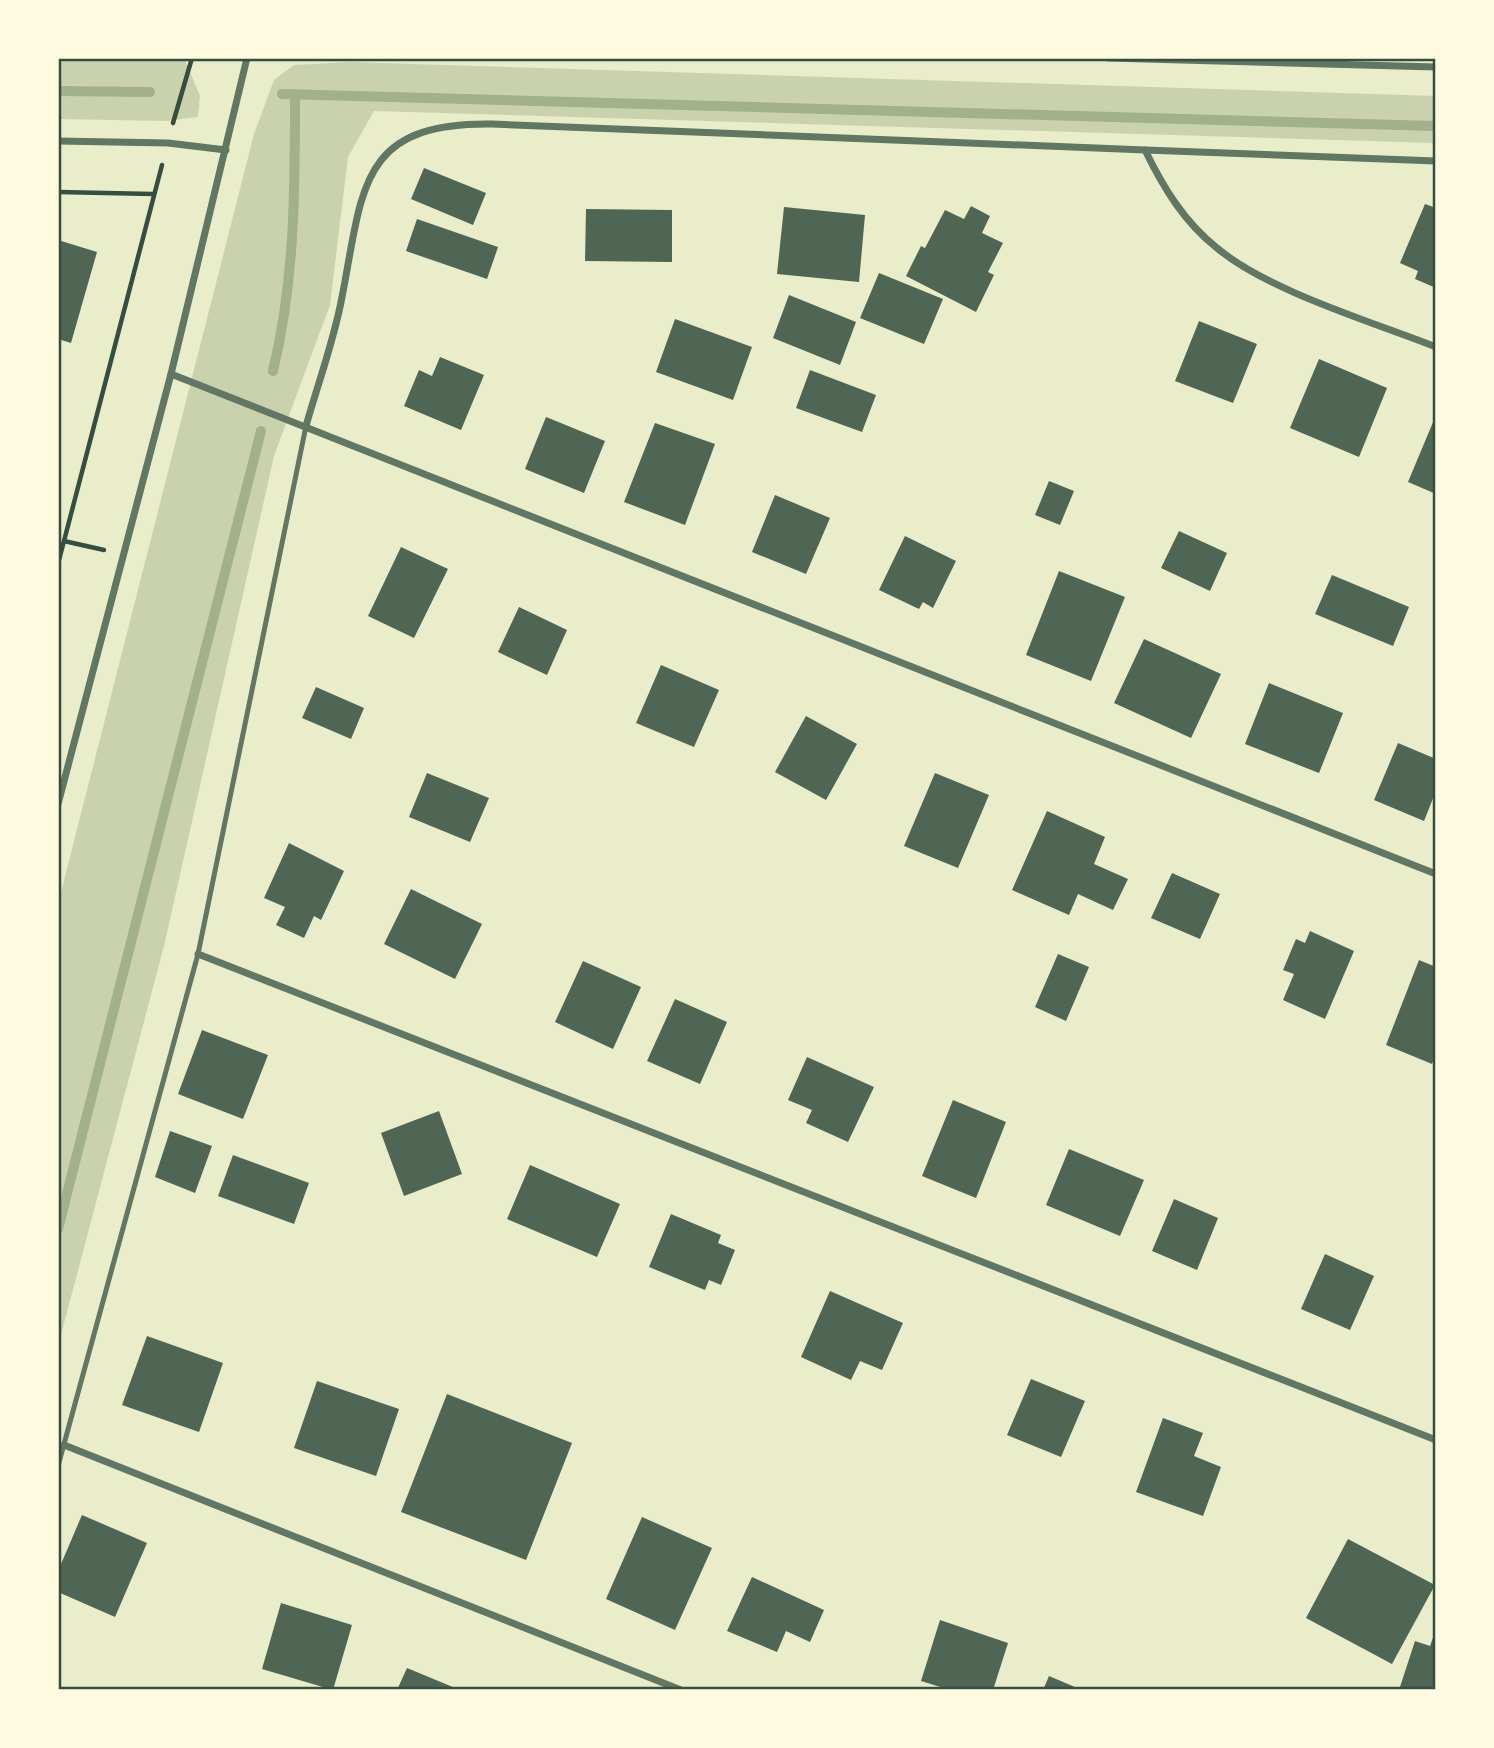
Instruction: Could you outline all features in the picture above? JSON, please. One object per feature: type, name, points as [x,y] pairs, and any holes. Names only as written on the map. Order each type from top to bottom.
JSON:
[{"type":"street","points":[[58,804],[171,374],[247,58]]},
{"type":"street","points":[[1108,58],[1436,67]]},
{"type":"street","points":[[306,426],[341,301],[361,195],[384,155],[401,140],[421,131],[444,126],[492,124],[1436,162]]},
{"type":"street","points":[[58,141],[168,143],[226,150]]},
{"type":"street","points":[[1144,150],[1162,185],[1184,216],[1217,249],[1258,274],[1436,347]]},
{"type":"street","points":[[171,374],[1436,874]]},
{"type":"street","points":[[198,954],[1436,1440]]},
{"type":"street","points":[[64,1444],[681,1690]]},
{"type":"lane","points":[[58,1466],[198,954],[306,426]]},
{"type":"path","points":[[58,564],[153,194],[192,58]]},
{"type":"path","points":[[58,192],[153,194]]},
{"type":"path","points":[[64,541],[122,555]]},
{"type":"green space","points":[[58,58],[184,58],[200,96],[198,117],[165,121],[58,119]]},
{"type":"green space","points":[[349,62],[1436,96],[1436,143],[374,111],[348,157],[330,305],[274,456],[164,946],[58,1346],[58,904],[254,134],[274,80],[294,65]]},
{"type":"building","points":[[424,168],[486,193],[473,225],[411,199]]},
{"type":"building","points":[[1425,204],[1436,208],[1436,288],[1415,279],[1418,271],[1400,263]]},
{"type":"building","points":[[971,206],[990,216],[982,233],[1003,243],[988,272],[994,275],[976,312],[906,276],[921,246],[925,248],[945,210],[964,219]]},
{"type":"building","points":[[784,207],[865,215],[859,282],[777,274]]},
{"type":"building","points":[[586,209],[672,210],[672,262],[585,261]]},
{"type":"building","points":[[417,219],[498,247],[487,279],[406,251]]},
{"type":"building","points":[[58,240],[97,252],[71,343],[58,339]]},
{"type":"building","points":[[879,273],[943,299],[924,344],[860,318]]},
{"type":"building","points":[[789,295],[856,322],[840,365],[773,338]]},
{"type":"building","points":[[675,319],[752,347],[733,400],[656,372]]},
{"type":"building","points":[[1199,321],[1257,344],[1233,403],[1175,381]]},
{"type":"building","points":[[440,357],[484,375],[461,430],[404,406],[419,370],[432,376]]},
{"type":"building","points":[[1319,359],[1387,388],[1359,457],[1290,428]]},
{"type":"building","points":[[810,370],[876,395],[862,432],[796,408]]},
{"type":"building","points":[[1436,415],[1436,494],[1408,482]]},
{"type":"building","points":[[546,417],[605,441],[584,493],[525,469]]},
{"type":"building","points":[[655,423],[715,444],[685,525],[624,502]]},
{"type":"building","points":[[1049,481],[1074,491],[1060,525],[1035,515]]},
{"type":"building","points":[[775,495],[830,518],[806,574],[752,552]]},
{"type":"building","points":[[1179,531],[1227,553],[1210,591],[1161,568]]},
{"type":"building","points":[[905,536],[956,561],[933,608],[923,602],[919,609],[879,590]]},
{"type":"building","points":[[401,547],[448,569],[414,638],[368,616]]},
{"type":"building","points":[[1059,571],[1125,597],[1091,681],[1026,655]]},
{"type":"building","points":[[1332,575],[1409,607],[1393,646],[1315,614]]},
{"type":"building","points":[[519,607],[567,630],[547,675],[498,652]]},
{"type":"building","points":[[1144,639],[1221,674],[1191,738],[1114,703]]},
{"type":"building","points":[[661,665],[719,690],[694,747],[636,723]]},
{"type":"building","points":[[1269,683],[1343,713],[1319,773],[1245,744]]},
{"type":"building","points":[[316,687],[364,708],[351,739],[302,718]]},
{"type":"building","points":[[806,716],[857,744],[826,800],[775,772]]},
{"type":"building","points":[[1398,743],[1436,759],[1436,791],[1424,821],[1374,800]]},
{"type":"building","points":[[427,773],[489,798],[470,842],[409,817]]},
{"type":"building","points":[[935,773],[989,795],[958,868],[904,846]]},
{"type":"building","points":[[1047,811],[1105,837],[1094,864],[1128,879],[1113,910],[1078,894],[1069,915],[1012,890]]},
{"type":"building","points":[[289,843],[344,871],[321,920],[314,916],[304,938],[276,925],[285,907],[264,898]]},
{"type":"building","points":[[1172,873],[1220,894],[1200,939],[1151,918]]},
{"type":"building","points":[[411,889],[482,924],[455,979],[384,944]]},
{"type":"building","points":[[1310,931],[1354,951],[1325,1019],[1283,1000],[1294,974],[1283,970],[1296,939],[1305,943]]},
{"type":"building","points":[[1058,954],[1089,967],[1066,1021],[1035,1007]]},
{"type":"building","points":[[1419,960],[1436,967],[1436,1053],[1432,1064],[1386,1045]]},
{"type":"building","points":[[583,961],[641,987],[613,1049],[555,1022]]},
{"type":"building","points":[[675,999],[727,1022],[700,1084],[647,1061]]},
{"type":"building","points":[[202,1030],[268,1055],[243,1119],[178,1094]]},
{"type":"building","points":[[807,1057],[874,1087],[848,1142],[806,1123],[812,1110],[788,1100]]},
{"type":"building","points":[[953,1100],[1006,1122],[976,1198],[922,1176]]},
{"type":"building","points":[[439,1111],[462,1174],[404,1196],[381,1133]]},
{"type":"building","points":[[170,1131],[212,1146],[195,1193],[155,1177]]},
{"type":"building","points":[[1069,1149],[1144,1180],[1120,1236],[1046,1205]]},
{"type":"building","points":[[233,1155],[309,1183],[294,1224],[218,1196]]},
{"type":"building","points":[[530,1165],[620,1204],[597,1257],[507,1219]]},
{"type":"building","points":[[1174,1199],[1218,1218],[1197,1270],[1152,1251]]},
{"type":"building","points":[[671,1214],[721,1235],[718,1243],[735,1250],[721,1285],[709,1280],[705,1290],[649,1267]]},
{"type":"building","points":[[1325,1254],[1374,1276],[1350,1330],[1301,1309]]},
{"type":"building","points":[[830,1291],[903,1323],[882,1370],[860,1361],[851,1380],[801,1357]]},
{"type":"building","points":[[147,1336],[223,1363],[199,1432],[122,1405]]},
{"type":"building","points":[[1031,1379],[1085,1401],[1061,1457],[1007,1435]]},
{"type":"building","points":[[317,1381],[399,1409],[376,1476],[294,1448]]},
{"type":"building","points":[[447,1394],[572,1443],[526,1560],[401,1512]]},
{"type":"building","points":[[1163,1418],[1203,1433],[1194,1456],[1221,1467],[1203,1516],[1136,1492]]},
{"type":"building","points":[[82,1515],[147,1543],[115,1617],[58,1592],[58,1571]]},
{"type":"building","points":[[642,1517],[712,1548],[675,1630],[606,1599]]},
{"type":"building","points":[[1348,1539],[1435,1585],[1392,1664],[1306,1618]]},
{"type":"building","points":[[752,1577],[824,1610],[810,1642],[786,1631],[777,1652],[727,1631]]},
{"type":"building","points":[[281,1603],[352,1625],[333,1690],[262,1669]]},
{"type":"building","points":[[940,1620],[1008,1643],[993,1690],[950,1690],[921,1681]]},
{"type":"building","points":[[1436,1629],[1436,1690],[1399,1690],[1415,1641],[1430,1646]]},
{"type":"building","points":[[407,1668],[460,1690],[397,1690]]},
{"type":"building","points":[[1049,1676],[1082,1690],[1043,1690]]},
{"type":"waterway","points":[[58,91],[150,92]]},
{"type":"waterway","points":[[282,94],[1436,126]]},
{"type":"waterway","points":[[273,371],[290,268],[295,95]]},
{"type":"waterway","points":[[58,1229],[261,431]]}]
